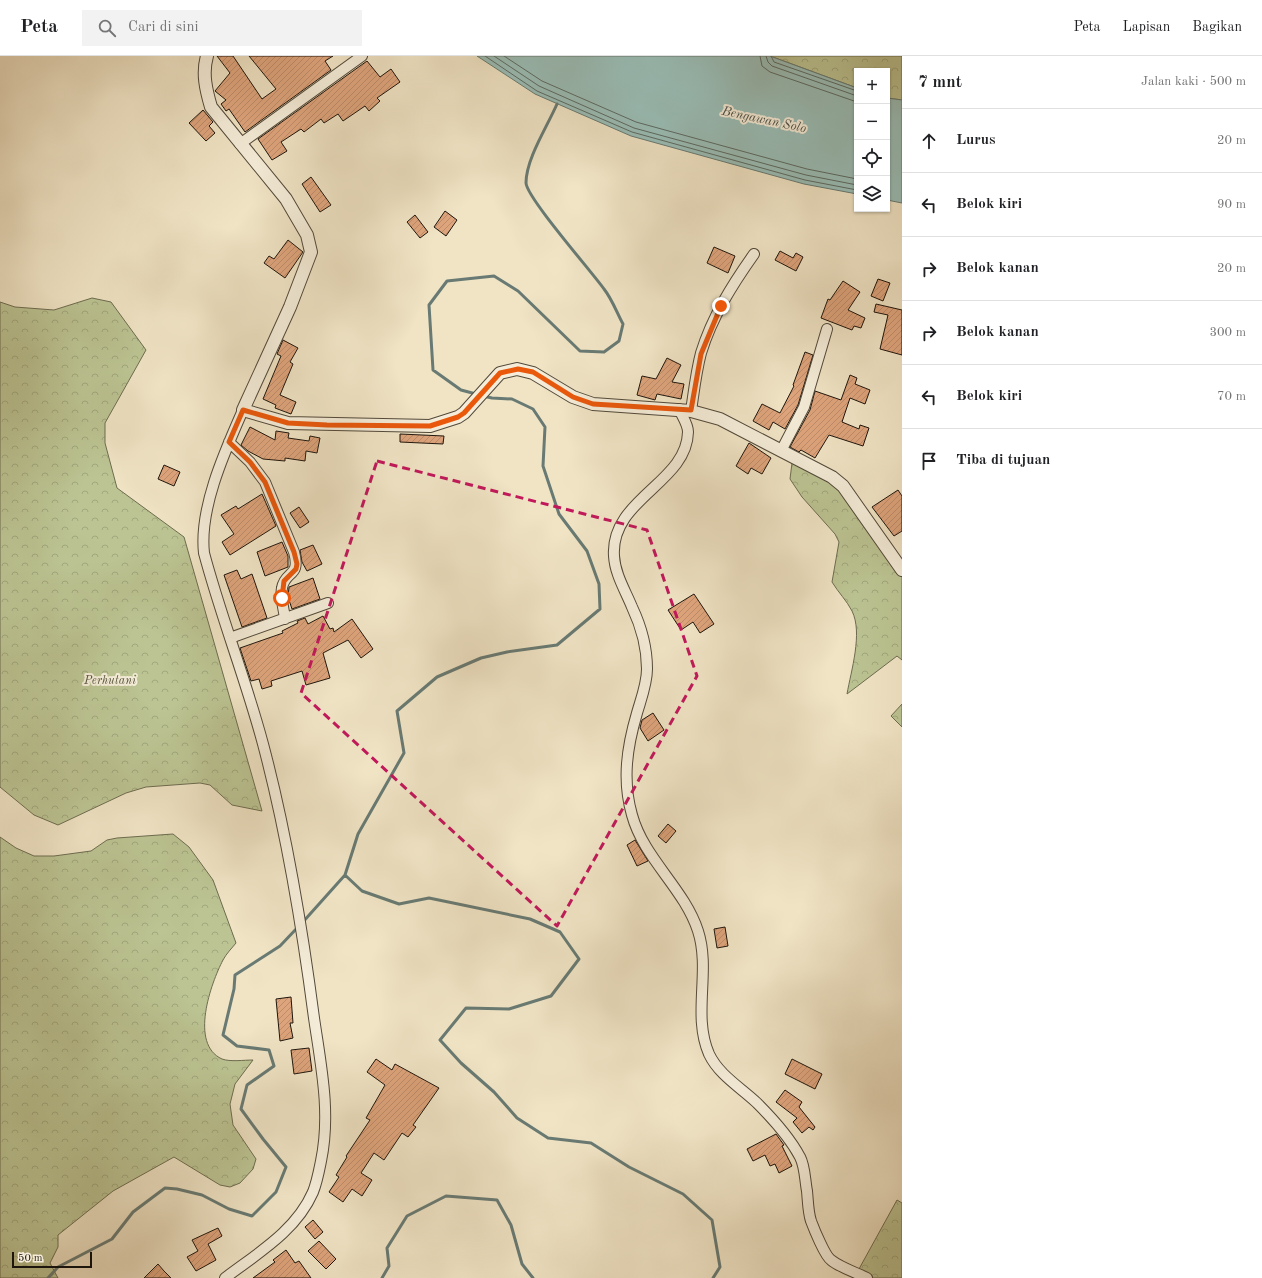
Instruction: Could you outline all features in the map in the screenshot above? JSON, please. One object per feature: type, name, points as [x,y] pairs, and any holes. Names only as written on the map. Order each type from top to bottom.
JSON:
[{"type":"street","points":[[207,56],[205,77],[206,90],[211,107],[286,199],[307,235],[311,252],[290,307],[218,466],[206,521],[204,547],[211,578],[263,743],[281,819],[302,931],[323,1068],[326,1118],[324,1147],[314,1191],[299,1216],[286,1232],[237,1274],[225,1278]]},
{"type":"street","points":[[240,144],[362,56]]},
{"type":"street","points":[[754,254],[729,292],[711,326],[701,354],[685,410],[688,431],[682,455],[633,507],[616,535],[614,553],[617,573],[637,618],[646,650],[647,673],[631,734],[627,757],[625,784],[632,816],[641,838],[684,902],[698,932],[703,971],[702,1026],[709,1054],[719,1070],[758,1104],[773,1121],[802,1160],[811,1220],[829,1259],[867,1278]]},
{"type":"street","points":[[781,451],[804,407],[827,329]]},
{"type":"street","points":[[243,410],[288,423],[430,426],[458,417],[464,413],[500,373],[518,369],[533,372],[573,397],[593,404],[685,410],[720,419],[832,477],[843,486],[902,570]]},
{"type":"street","points":[[229,442],[250,462],[265,482],[294,552],[297,564],[296,569],[284,581],[282,588],[285,619]]},
{"type":"street","points":[[230,638],[328,603]]},
{"type":"highlighted area","points":[[377,461],[647,530],[697,676],[557,926],[301,693]]},
{"type":"green space","points":[[770,56],[902,56],[902,100],[890,98],[890,68],[854,68],[854,87]]},
{"type":"green space","name":"Perhutani","points":[[92,298],[111,302],[146,350],[105,423],[105,443],[117,488],[184,537],[262,811],[232,805],[210,785],[200,783],[146,787],[126,793],[58,825],[34,815],[0,787],[0,302],[15,307],[54,310]]},
{"type":"green space","points":[[792,463],[829,481],[840,489],[902,577],[902,660],[897,656],[847,694],[855,652],[856,630],[852,611],[832,582],[839,542],[835,534],[802,497],[790,479]]},
{"type":"green space","points":[[902,704],[902,727],[891,716]]},
{"type":"green space","points":[[173,834],[189,847],[213,880],[236,943],[224,958],[213,983],[206,1012],[205,1027],[207,1040],[212,1051],[222,1059],[233,1061],[253,1060],[235,1084],[230,1104],[233,1125],[256,1159],[253,1169],[240,1183],[230,1187],[220,1185],[174,1157],[113,1191],[58,1235],[58,1247],[50,1263],[58,1278],[0,1278],[0,837],[16,848],[34,856],[54,856],[91,851],[107,840],[117,838]]},
{"type":"green space","points":[[897,1200],[902,1203],[902,1278],[854,1278]]},
{"type":"water","name":"Bengawan Solo","points":[[477,56],[770,56],[854,87],[854,193],[804,184],[631,136],[535,94]]},
{"type":"water","points":[[890,98],[902,100],[902,203],[890,201]]},
{"type":"building","points":[[217,56],[233,56],[262,99],[276,89],[249,56],[333,56],[325,61],[331,70],[245,132],[229,109],[226,111],[221,104],[226,100],[215,91],[230,73]]},
{"type":"building","points":[[367,61],[380,77],[391,69],[400,82],[377,98],[380,101],[369,111],[365,106],[343,121],[338,114],[324,123],[321,119],[304,132],[301,129],[281,142],[287,151],[272,160],[258,139]]},
{"type":"building","points":[[203,110],[213,122],[209,126],[215,133],[206,141],[189,123]]},
{"type":"building","points":[[311,177],[331,205],[320,212],[302,184]]},
{"type":"building","points":[[445,211],[457,220],[446,236],[434,227]]},
{"type":"building","points":[[415,215],[428,232],[420,238],[407,222]]},
{"type":"building","points":[[288,240],[303,252],[285,278],[264,263],[269,256],[274,259]]},
{"type":"building","points":[[714,247],[735,256],[728,273],[707,263]]},
{"type":"building","points":[[780,251],[793,258],[796,253],[803,257],[796,271],[775,260]]},
{"type":"building","points":[[878,279],[890,283],[883,301],[871,296]]},
{"type":"building","points":[[843,281],[860,292],[848,310],[865,318],[861,328],[854,326],[852,330],[821,318],[828,299],[830,300]]},
{"type":"building","points":[[876,304],[902,310],[902,355],[880,349],[888,315],[874,312]]},
{"type":"building","points":[[283,340],[298,348],[290,362],[293,364],[280,395],[296,402],[291,414],[275,408],[276,405],[263,399],[281,356],[277,354]]},
{"type":"building","points":[[805,352],[813,355],[798,405],[785,429],[773,422],[769,430],[753,421],[762,404],[780,413],[794,386],[793,385]]},
{"type":"building","points":[[667,358],[681,365],[672,382],[684,384],[681,399],[657,394],[655,400],[637,395],[642,376],[656,379]]},
{"type":"building","points":[[850,375],[857,378],[855,384],[870,390],[865,404],[850,398],[842,422],[859,429],[860,425],[869,428],[863,446],[829,435],[815,458],[801,450],[799,452],[790,447],[810,410],[815,391],[841,400]]},
{"type":"building","points":[[250,427],[275,440],[276,431],[289,433],[288,438],[309,441],[310,436],[320,438],[317,453],[306,451],[305,461],[285,458],[285,461],[263,459],[248,451],[241,445]]},
{"type":"building","points":[[400,434],[444,436],[443,444],[400,442]]},
{"type":"building","points":[[749,443],[771,458],[762,474],[751,468],[748,474],[736,466]]},
{"type":"building","points":[[164,465],[180,472],[174,486],[158,479]]},
{"type":"building","points":[[898,490],[902,496],[902,531],[894,536],[872,507]]},
{"type":"building","points":[[262,494],[276,526],[230,555],[222,542],[234,534],[221,515],[236,506],[238,509]]},
{"type":"building","points":[[299,507],[309,522],[300,528],[290,513]]},
{"type":"building","points":[[282,542],[288,556],[288,567],[265,576],[257,552]]},
{"type":"building","points":[[313,545],[322,564],[307,571],[302,562],[300,550]]},
{"type":"building","points":[[237,570],[241,579],[252,574],[267,618],[242,627],[224,575]]},
{"type":"building","points":[[313,578],[320,599],[292,609],[288,597],[289,587]]},
{"type":"building","points":[[694,594],[714,624],[700,633],[693,622],[681,630],[668,610]]},
{"type":"building","points":[[323,616],[330,629],[333,628],[334,632],[352,619],[373,649],[361,658],[348,640],[323,653],[330,678],[306,685],[302,671],[271,681],[272,686],[262,689],[259,679],[251,681],[240,648],[283,633],[282,631],[298,623],[297,621],[305,618],[308,624]]},
{"type":"building","points":[[653,713],[664,730],[648,741],[640,728],[642,720]]},
{"type":"building","points":[[668,824],[676,831],[666,843],[658,836]]},
{"type":"building","points":[[635,840],[648,861],[637,866],[627,845]]},
{"type":"building","points":[[725,927],[728,946],[717,948],[714,929]]},
{"type":"building","points":[[291,997],[293,1023],[290,1023],[293,1038],[280,1041],[276,999]]},
{"type":"building","points":[[309,1048],[312,1071],[294,1074],[291,1050]]},
{"type":"building","points":[[376,1059],[392,1070],[395,1064],[439,1088],[413,1125],[416,1127],[408,1137],[402,1133],[384,1160],[374,1153],[361,1173],[372,1180],[362,1196],[352,1189],[343,1202],[329,1192],[339,1177],[336,1175],[347,1157],[346,1156],[370,1120],[366,1118],[385,1085],[367,1072]]},
{"type":"building","points":[[792,1059],[822,1074],[815,1089],[785,1074]]},
{"type":"building","points":[[785,1090],[802,1102],[799,1107],[815,1127],[813,1130],[809,1127],[802,1133],[793,1122],[797,1118],[776,1102]]},
{"type":"building","points":[[776,1134],[784,1145],[782,1146],[792,1166],[779,1173],[775,1164],[770,1166],[765,1155],[753,1161],[747,1149]]},
{"type":"building","points":[[313,1220],[323,1232],[315,1239],[305,1227]]},
{"type":"building","points":[[218,1228],[222,1236],[208,1244],[216,1260],[196,1271],[187,1257],[198,1251],[192,1240]]},
{"type":"building","points":[[319,1241],[336,1259],[326,1269],[308,1251]]},
{"type":"building","points":[[286,1250],[295,1263],[299,1261],[311,1278],[253,1278],[275,1262],[273,1260]]},
{"type":"building","points":[[158,1264],[171,1278],[144,1278]]},
{"type":"waterway","points":[[476,394],[461,390],[433,370],[429,305],[447,281],[494,276],[518,291],[580,351],[604,352],[619,341],[623,324],[610,297],[548,219],[529,191],[526,183],[529,164],[557,104]]},
{"type":"waterway","points":[[302,923],[345,875],[358,834],[404,753],[397,711],[437,677],[481,658],[507,652],[557,645],[600,609],[599,584],[587,551],[559,514],[543,466],[545,427],[533,409],[512,399],[483,396]]},
{"type":"waterway","points":[[345,875],[362,891],[399,904],[429,898],[530,919],[560,932],[579,959],[551,996],[509,1009],[466,1008],[440,1040],[461,1063],[494,1092],[517,1118],[548,1138],[591,1143],[629,1167],[683,1194],[712,1220],[720,1267],[713,1278]]},
{"type":"waterway","points":[[48,1278],[58,1267],[112,1239],[133,1212],[165,1188],[177,1189],[202,1195],[229,1209],[252,1216],[276,1192],[286,1167],[241,1109],[247,1085],[274,1066],[269,1050],[237,1046],[223,1035],[234,989],[235,975],[280,946],[298,927]]},
{"type":"waterway","points":[[382,1278],[389,1266],[387,1248],[407,1216],[446,1196],[497,1200],[511,1225],[522,1264],[533,1278]]},
{"type":"route","points":[[282,598],[284,581],[296,569],[297,564],[288,535],[265,482],[250,462],[229,442],[243,410],[288,423],[430,426],[458,417],[464,413],[500,373],[518,369],[533,372],[573,397],[593,404],[691,410],[695,380],[701,354],[711,326],[721,306]]}]
